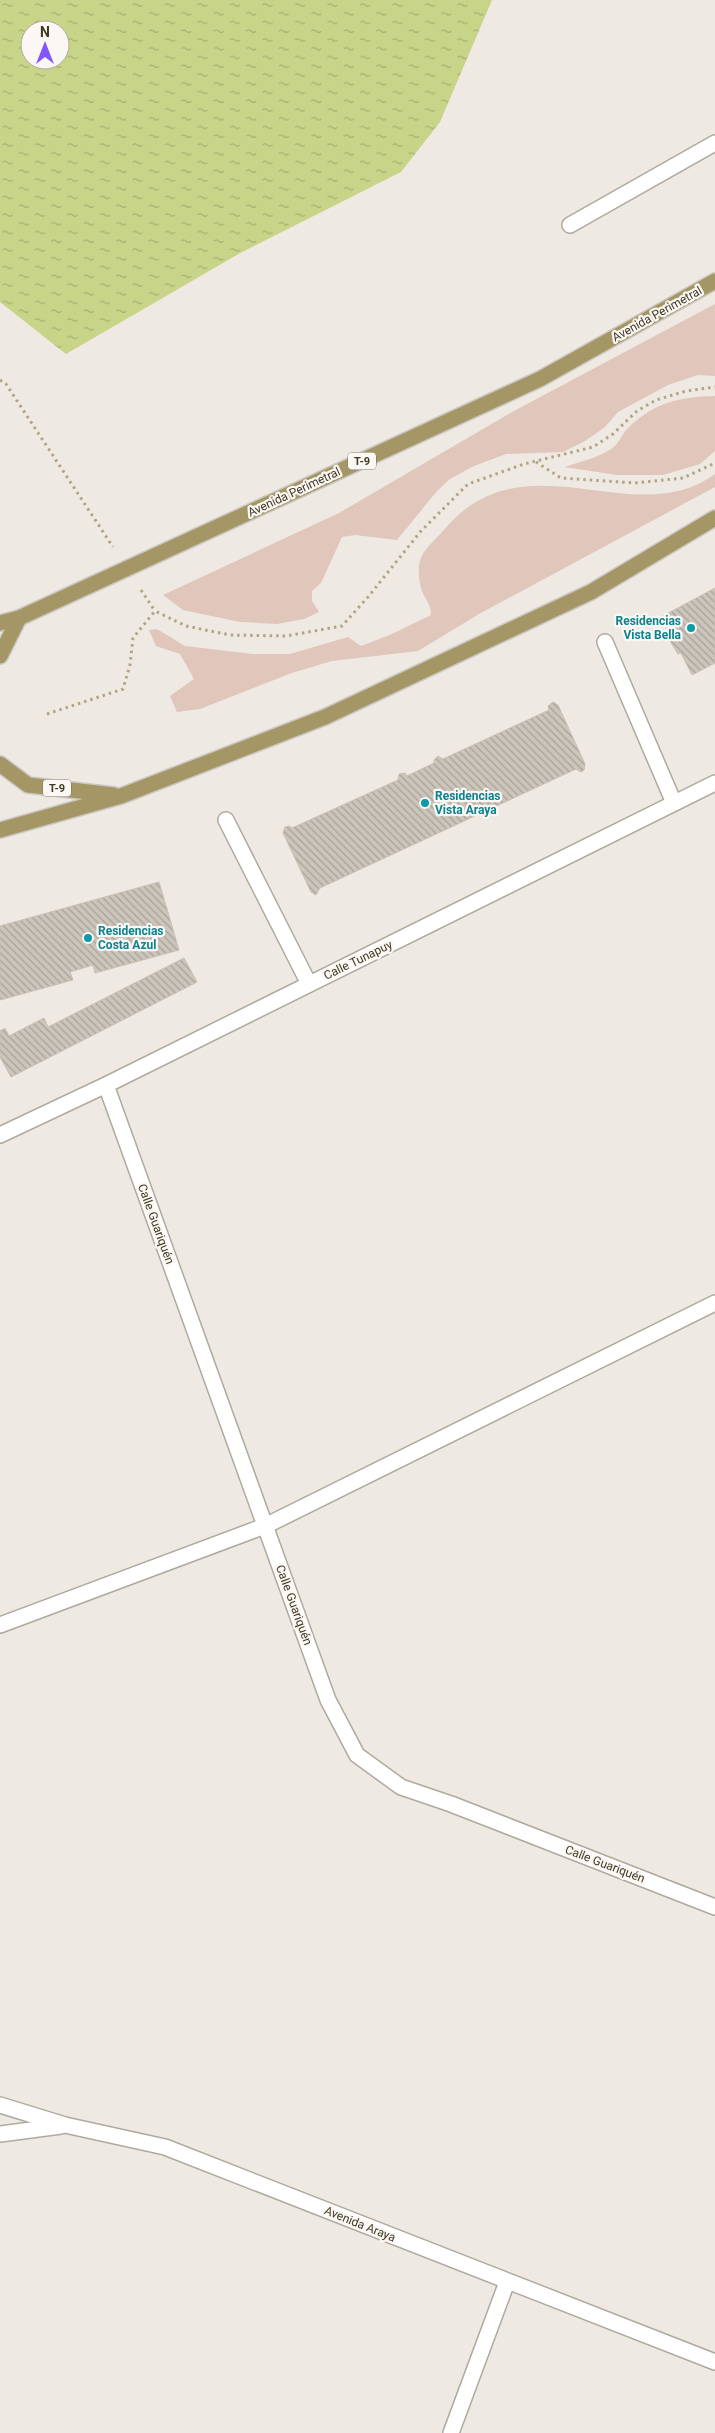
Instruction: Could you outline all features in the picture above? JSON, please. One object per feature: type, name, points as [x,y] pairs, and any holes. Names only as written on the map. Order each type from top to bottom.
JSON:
[{"type":"main road","name":"Avenida Perimetral","points":[[0,623],[19,618],[540,379],[715,281]]},
{"type":"main road","name":"T-9","points":[[0,830],[121,796],[343,708],[591,592],[715,518]]},
{"type":"main road","points":[[0,656],[19,618]]},
{"type":"main road","name":"T-9","points":[[0,764],[28,785],[121,796]]},
{"type":"street","points":[[570,224],[715,143]]},
{"type":"street","points":[[605,642],[674,803]]},
{"type":"street","name":"Calle Tunapuy","points":[[0,1135],[106,1085],[715,783]]},
{"type":"street","points":[[226,820],[310,984]]},
{"type":"street","name":"Calle Guariquén","points":[[106,1085],[328,1700],[357,1755],[401,1787],[451,1804],[715,1907]]},
{"type":"street","points":[[0,1625],[265,1526],[715,1303]]},
{"type":"street","name":"Avenida Araya","points":[[0,2105],[65,2125],[165,2147],[715,2362]]},
{"type":"street","points":[[0,2134],[65,2125]]},
{"type":"street","points":[[451,2433],[507,2282]]},
{"type":"path","points":[[0,380],[6,384],[155,612],[186,626],[230,635],[286,636],[342,626],[421,531],[468,484],[535,462],[593,447],[613,434],[637,411],[656,400],[686,390],[715,387]]},
{"type":"path","points":[[535,462],[561,478],[635,483],[683,478],[715,464]]},
{"type":"path","points":[[47,714],[122,689],[130,665],[133,638],[155,612]]},
{"type":"shaded area","points":[[715,304],[715,376],[698,375],[668,385],[618,412],[605,427],[585,441],[563,452],[506,454],[474,466],[450,479],[437,491],[397,540],[355,535],[342,537],[321,583],[312,591],[312,601],[319,612],[304,619],[277,624],[240,622],[183,610],[163,595],[339,513],[512,412]]},
{"type":"shaded area","points":[[715,396],[715,451],[700,464],[663,475],[617,475],[564,467],[611,449],[638,419],[658,407],[679,400]]},
{"type":"shaded area","points":[[715,474],[715,487],[479,614],[418,651],[332,661],[292,673],[200,709],[177,712],[170,696],[194,679],[180,654],[156,646],[149,630],[157,629],[185,646],[253,654],[290,654],[348,637],[361,646],[392,634],[431,615],[420,584],[419,570],[421,558],[428,547],[443,531],[475,503],[508,489],[543,486],[579,488],[614,493],[649,494],[683,490]]},
{"type":"water","points":[[0,0],[492,0],[440,122],[401,172],[242,252],[66,354],[0,302]]},
{"type":"building","name":"Residencias Vista Bella","points":[[715,588],[715,663],[692,675],[681,653],[678,654],[670,641],[673,639],[661,617]]},
{"type":"building","name":"Residencias Vista Araya","points":[[553,702],[558,705],[585,764],[584,770],[581,772],[576,769],[320,888],[316,895],[311,892],[283,833],[285,827],[290,826],[292,828],[398,780],[399,774],[405,773],[407,776],[434,763],[438,756],[443,759],[549,710],[548,706]]},
{"type":"building","name":"Residencias Costa Azul","points":[[159,882],[179,950],[95,973],[93,965],[70,972],[73,980],[0,1000],[0,926]]},
{"type":"building","points":[[184,958],[197,982],[11,1077],[0,1057],[0,1031],[5,1028],[9,1036],[44,1018],[48,1027]]},
{"type":"place","name":"Residencias Vista Bella","points":[[691,628]]},
{"type":"place","name":"Residencias Vista Araya","points":[[425,803]]},
{"type":"place","name":"Residencias Costa Azul","points":[[88,938]]}]
